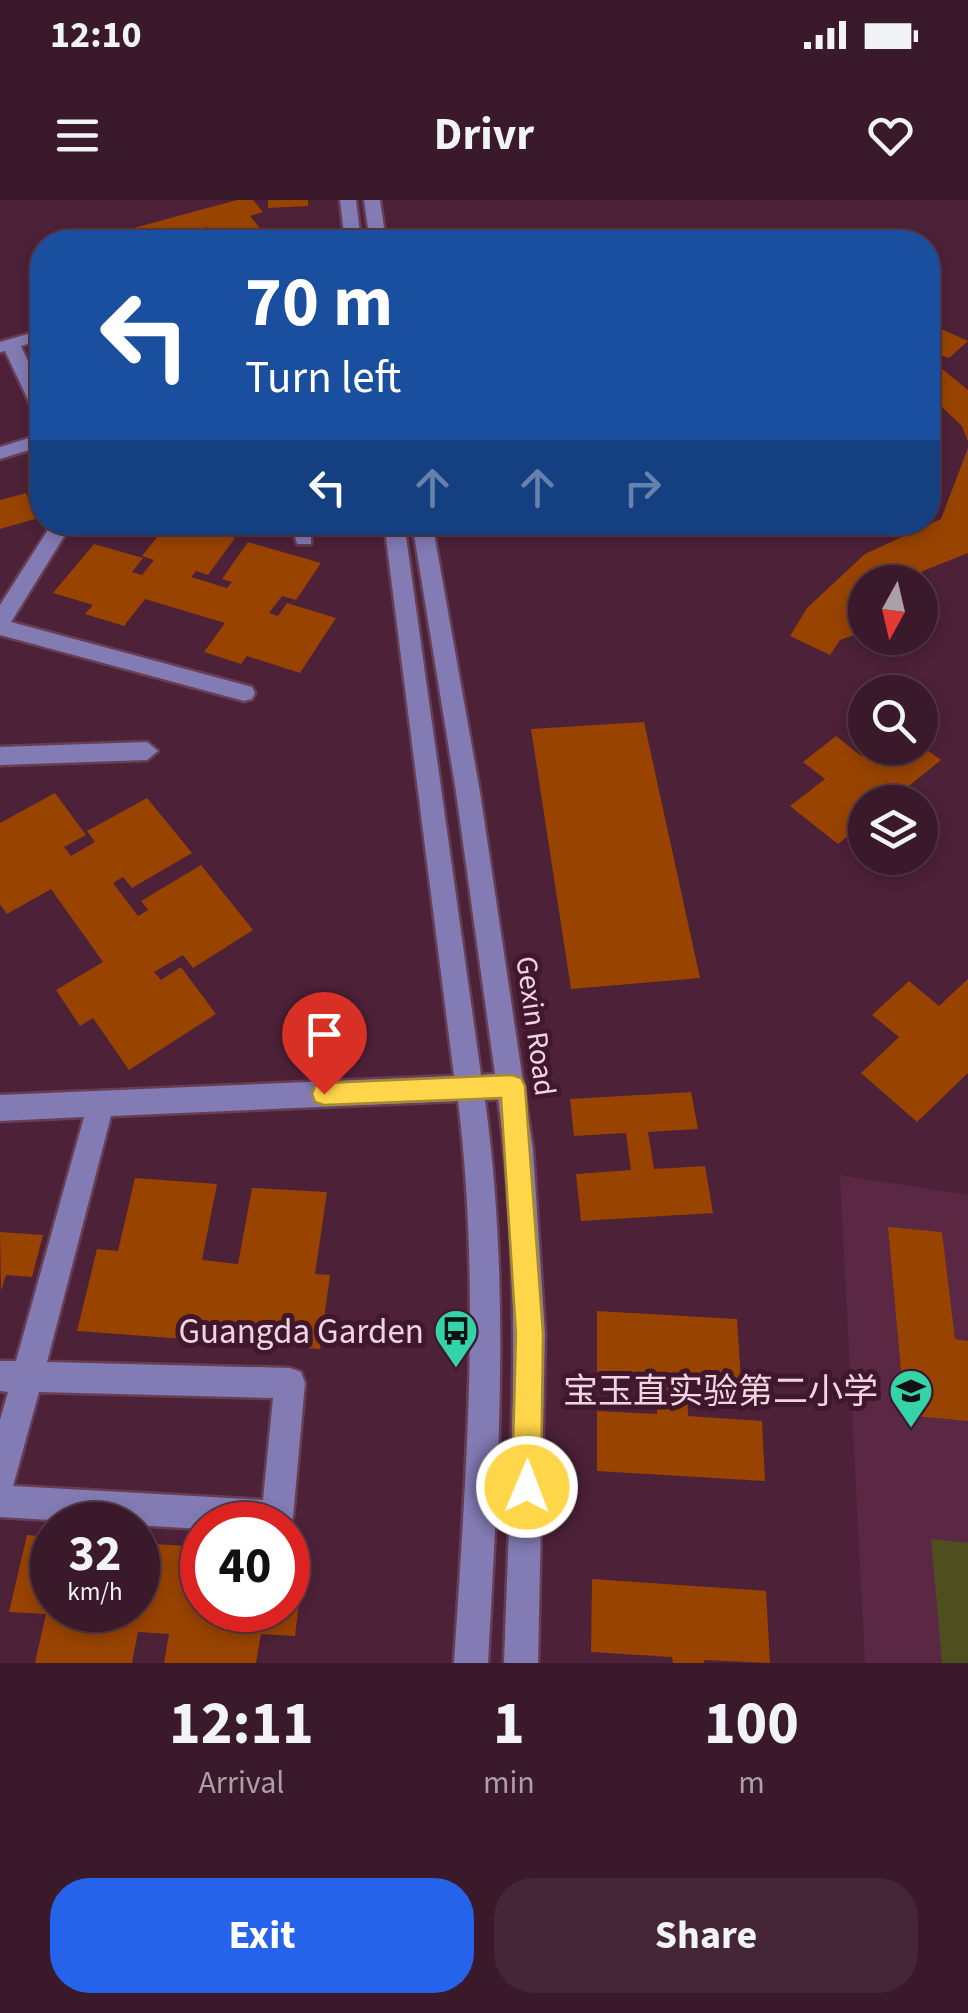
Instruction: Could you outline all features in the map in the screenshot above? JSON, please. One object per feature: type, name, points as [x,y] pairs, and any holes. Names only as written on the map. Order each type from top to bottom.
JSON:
[{"type":"street","points":[[348,200],[352,230]]},
{"type":"street","points":[[372,200],[376,230]]},
{"type":"street","points":[[30,341],[7,352],[30,390]]},
{"type":"street","points":[[0,452],[30,443]]},
{"type":"street","points":[[55,535],[0,625],[244,693]]},
{"type":"street","points":[[396,535],[480,1167],[486,1328],[471,1663]]},
{"type":"street","name":"Gexin Road","points":[[424,535],[512,1086],[530,1334],[520,1663]]},
{"type":"street","points":[[0,756],[147,751]]},
{"type":"street","points":[[2,1104],[101,1104],[512,1086]]},
{"type":"street","points":[[0,1478],[14,1376],[101,1104]]},
{"type":"street","points":[[0,1501],[277,1517],[290,1383],[14,1376]]},
{"type":"shaded area","name":"宝玉直实验第二小学","points":[[840,1175],[968,1195],[968,1663],[865,1663]]},
{"type":"shaded area","points":[[931,1539],[968,1543],[968,1663],[942,1663]]},
{"type":"building","points":[[237,200],[253,200],[263,212],[250,216],[262,230],[126,230]]},
{"type":"building","points":[[268,200],[308,200],[308,206],[268,208]]},
{"type":"building","points":[[940,328],[968,341],[949,358],[940,355]]},
{"type":"building","points":[[940,367],[968,390],[968,442],[962,426],[940,405]]},
{"type":"building","points":[[968,448],[968,553],[938,565],[853,565],[865,554],[906,535],[940,535],[940,519]]},
{"type":"building","points":[[26,493],[30,520],[0,529],[0,500]]},
{"type":"building","points":[[159,535],[235,538],[208,575],[196,571],[191,577],[227,588],[232,582],[222,579],[248,542],[321,563],[296,600],[282,596],[269,613],[278,616],[287,603],[336,618],[300,673],[247,656],[241,664],[204,652],[225,623],[145,599],[124,626],[85,614],[93,605],[53,593],[94,544],[143,558],[132,572],[142,575],[154,560],[142,556]]},
{"type":"building","points":[[848,570],[848,637],[840,640],[830,655],[790,636],[807,608]]},
{"type":"building","points":[[644,722],[700,978],[571,989],[531,729]]},
{"type":"building","points":[[836,736],[848,746],[848,765],[935,765],[910,785],[848,785],[848,836],[838,844],[790,806],[825,779],[803,762]]},
{"type":"building","points":[[55,793],[86,835],[64,847],[71,856],[95,842],[87,831],[147,798],[192,853],[132,888],[123,877],[113,883],[138,916],[148,910],[141,901],[201,865],[253,930],[193,968],[183,955],[154,972],[161,980],[181,967],[216,1014],[129,1070],[93,1018],[80,1026],[56,990],[103,962],[51,889],[7,914],[0,904],[0,823]]},
{"type":"building","points":[[968,979],[968,1073],[917,1122],[861,1073],[899,1037],[872,1015],[909,981],[939,1006]]},
{"type":"building","points":[[691,1092],[698,1129],[648,1132],[654,1169],[705,1166],[713,1213],[581,1221],[576,1174],[631,1170],[626,1133],[574,1136],[570,1099]]},
{"type":"building","points":[[135,1178],[217,1184],[202,1260],[238,1264],[252,1188],[327,1192],[315,1274],[330,1275],[320,1349],[77,1331],[97,1249],[118,1251]]},
{"type":"building","points":[[888,1227],[942,1232],[955,1339],[968,1341],[968,1421],[905,1415]]},
{"type":"building","points":[[0,1232],[43,1235],[32,1277],[6,1275],[1,1291]]},
{"type":"building","points":[[597,1311],[737,1319],[741,1381],[687,1377],[688,1416],[762,1421],[765,1481],[597,1471],[597,1411],[657,1414],[656,1376],[597,1372]]},
{"type":"building","points":[[27,1535],[30,1535],[30,1613],[9,1612]]},
{"type":"building","points":[[160,1544],[180,1546],[180,1632],[295,1632],[295,1636],[261,1634],[256,1663],[164,1663],[169,1634],[138,1632],[160,1632]]},
{"type":"building","points":[[592,1579],[766,1591],[770,1663],[673,1663],[672,1657],[591,1652]]},
{"type":"building","points":[[42,1632],[138,1632],[132,1663],[35,1663]]},
{"type":"place","name":"Guangda Garden","points":[[456,1369]]},
{"type":"place","name":"宝玉直实验第二小学","points":[[911,1429]]},
{"type":"route","points":[[324,1094],[512,1086],[530,1334],[527,1487]]}]
